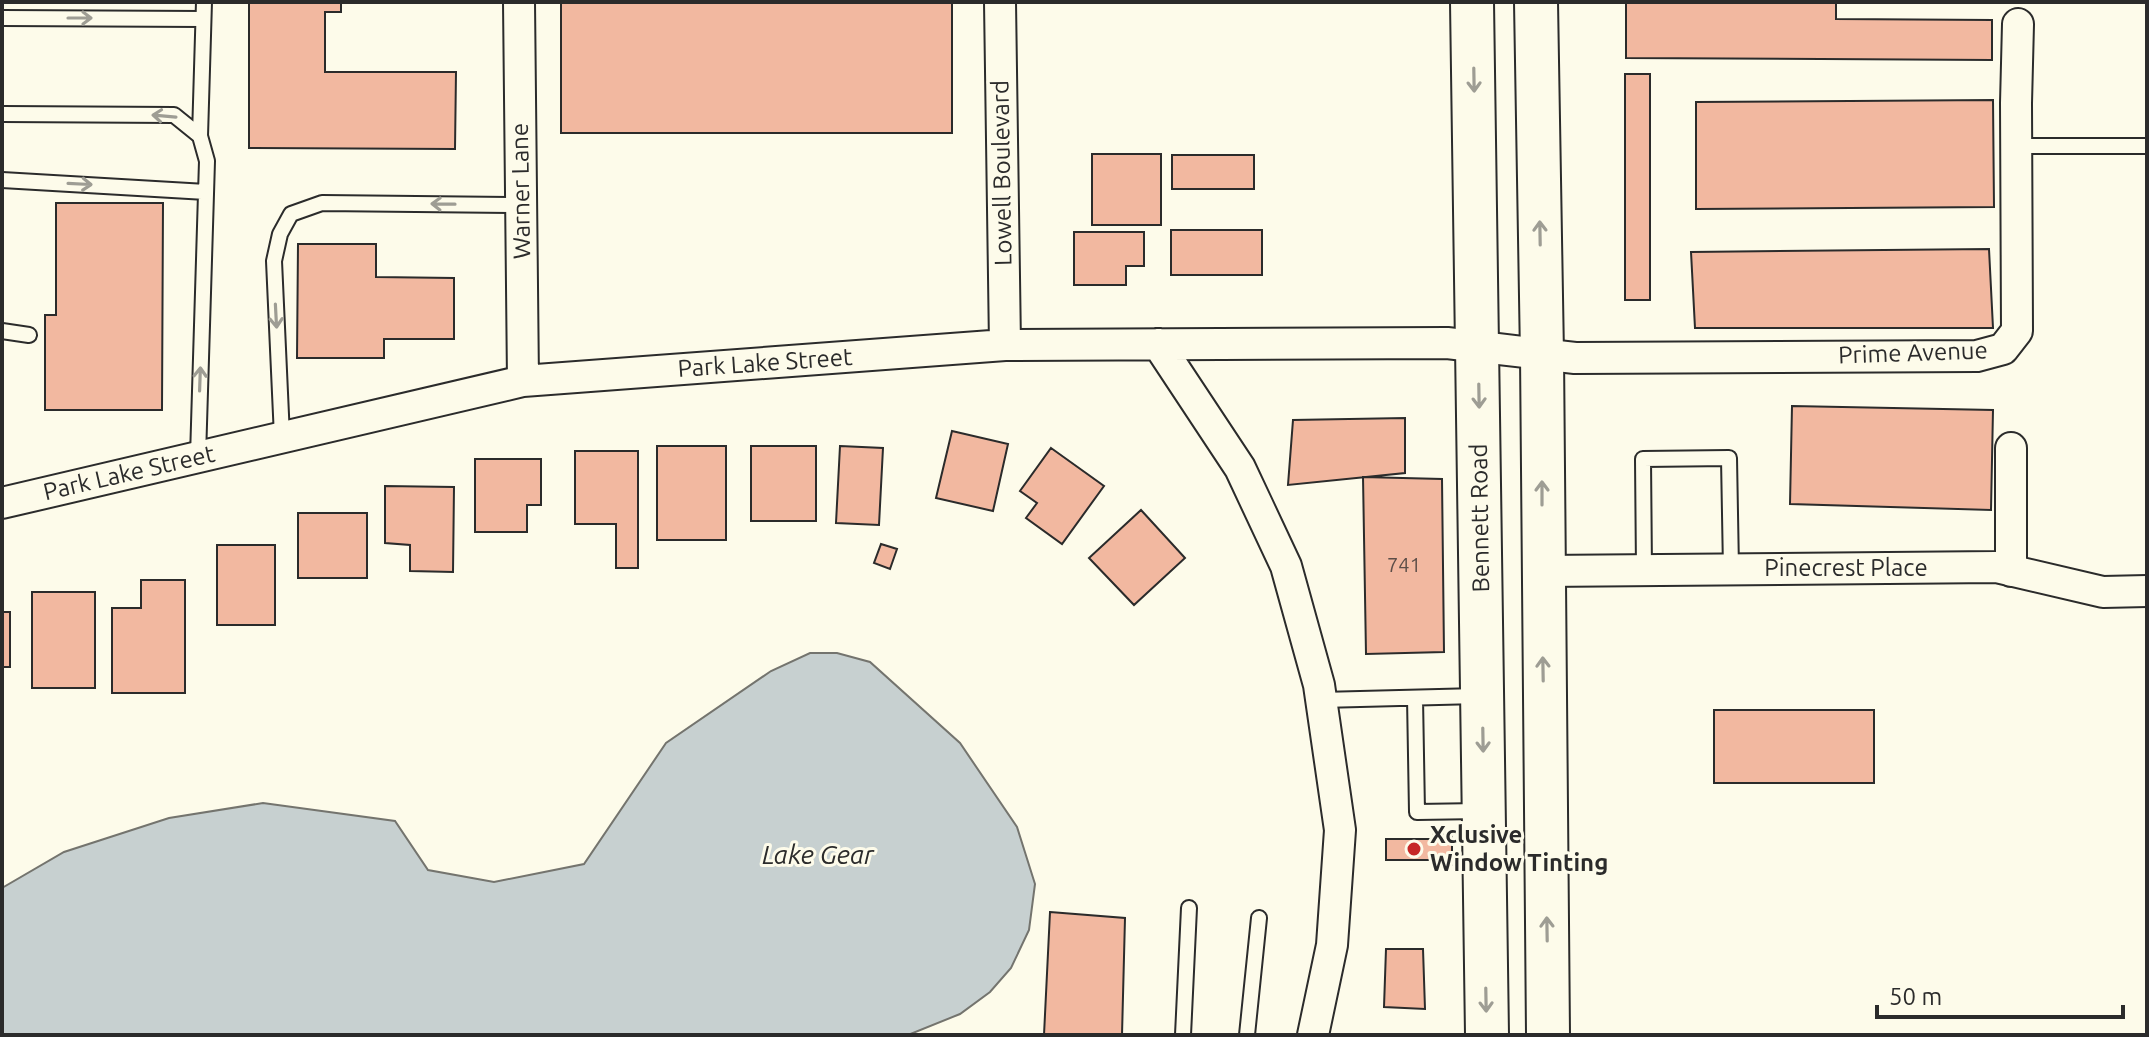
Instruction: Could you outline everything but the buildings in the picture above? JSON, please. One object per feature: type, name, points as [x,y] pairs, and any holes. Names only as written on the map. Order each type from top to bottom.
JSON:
[{"type":"street","name":"Warner Lane","points":[[519,2],[523,381]]},
{"type":"street","name":"Lowell Boulevard","points":[[1000,2],[1005,345]]},
{"type":"street","name":"Bennett Road","points":[[1472,2],[1487,1035]]},
{"type":"street","points":[[1536,2],[1548,1035]]},
{"type":"street","name":"Prime Avenue","points":[[1542,355],[1575,358],[1977,356],[2003,349],[2017,331],[2018,24]]},
{"type":"street","name":"Park Lake Street","points":[[2,503],[523,381],[1005,345],[1447,343],[1542,355]]},
{"type":"street","points":[[1158,344],[1240,468],[1286,566],[1319,685],[1340,830],[1332,945],[1313,1035]]},
{"type":"street","points":[[2011,448],[2011,571]]},
{"type":"street","name":"Pinecrest Place","points":[[1542,571],[1996,567],[2103,592],[2147,591]]},
{"type":"lane","points":[[198,457],[207,161],[200,136],[204,2]]},
{"type":"lane","points":[[2,18],[203,19]]},
{"type":"lane","points":[[2,114],[174,115],[200,136]]},
{"type":"lane","points":[[2016,146],[2147,146]]},
{"type":"lane","points":[[2,180],[206,192]]},
{"type":"lane","points":[[282,437],[274,261],[280,234],[291,214],[322,203],[521,205]]},
{"type":"lane","points":[[2,331],[29,335]]},
{"type":"lane","points":[[1644,570],[1643,459],[1729,458],[1731,569]]},
{"type":"lane","points":[[1321,700],[1482,696]]},
{"type":"lane","points":[[1415,698],[1417,812],[1484,811]]},
{"type":"lane","points":[[1183,1035],[1189,908]]},
{"type":"lane","points":[[1247,1035],[1259,918]]},
{"type":"water","name":"Lake Gear","points":[[810,653],[837,653],[870,662],[960,743],[1017,827],[1035,884],[1029,930],[1011,968],[990,992],[960,1014],[908,1035],[2,1035],[2,888],[64,852],[169,818],[263,803],[395,821],[428,870],[494,882],[584,864],[666,743],[771,671]]},
{"type":"place","name":"Xclusive Window Tinting","points":[[1414,849]]}]
